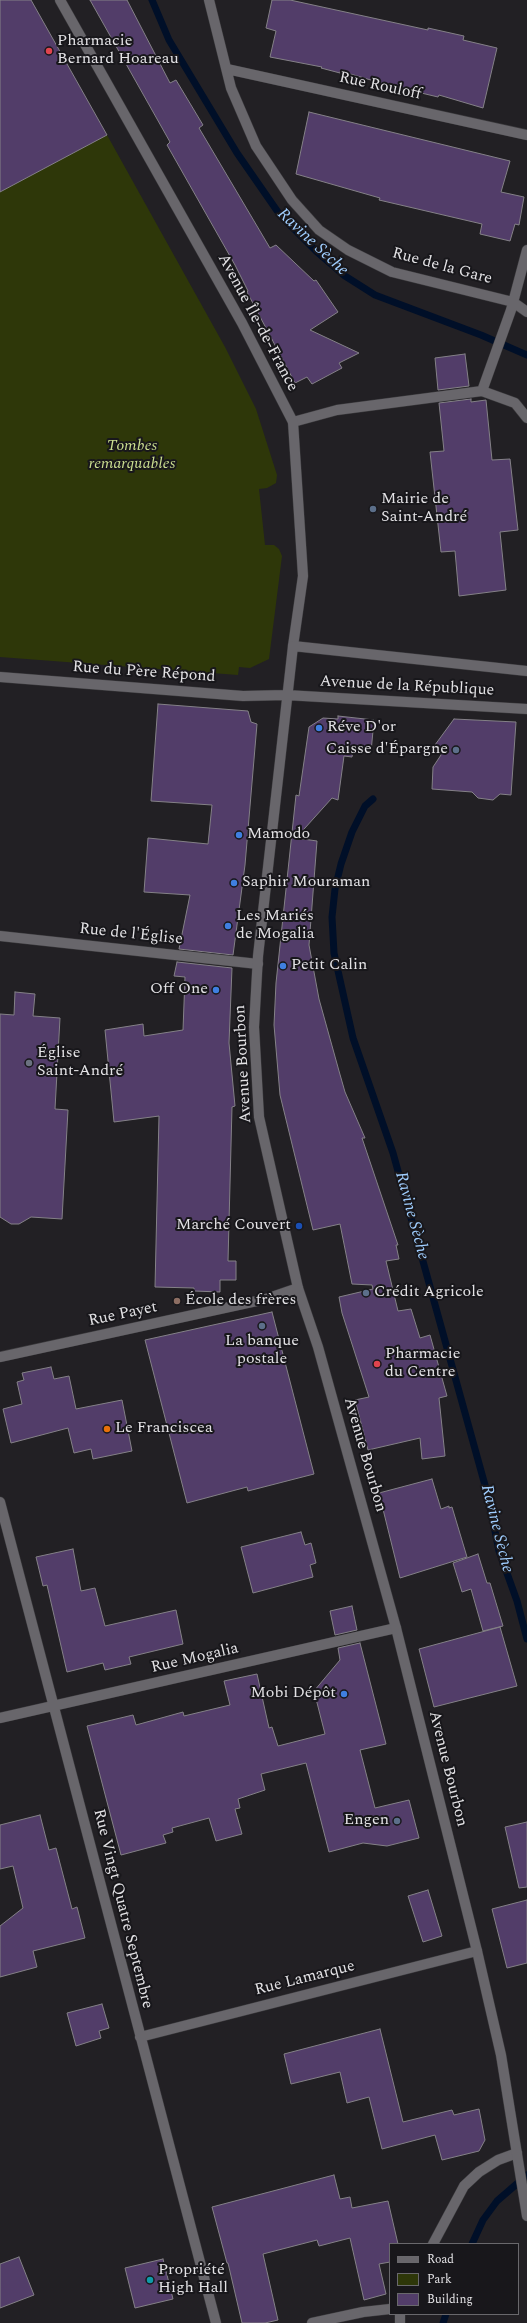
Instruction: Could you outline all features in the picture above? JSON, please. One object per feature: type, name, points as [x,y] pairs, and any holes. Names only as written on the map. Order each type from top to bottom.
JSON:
[{"type":"street","name":"Avenue Île-de-France","points":[[60,0],[242,323],[293,422],[303,576],[286,695]]},
{"type":"street","name":"Rue de la Gare","points":[[209,0],[227,69],[240,110],[256,146],[292,200],[319,230],[348,250],[392,272],[512,306],[527,312]]},
{"type":"street","name":"Rue Rouloff","points":[[227,69],[527,135]]},
{"type":"street","points":[[482,391],[512,306],[527,250]]},
{"type":"street","points":[[293,422],[337,410],[482,391],[515,403],[527,418]]},
{"type":"street","name":"Avenue de la République","points":[[293,646],[527,671]]},
{"type":"street","name":"Rue du Père Répond","points":[[0,677],[243,696],[286,695]]},
{"type":"street","name":"Avenue de la République","points":[[286,695],[527,709]]},
{"type":"street","name":"Avenue Bourbon","points":[[286,695],[283,742],[258,964],[254,1027],[259,1117],[298,1288],[318,1347],[396,1628],[477,1951],[501,2055],[527,2215]]},
{"type":"street","name":"Rue de l'Église","points":[[0,936],[258,964]]},
{"type":"street","name":"Rue Payet","points":[[0,1357],[266,1299],[298,1288]]},
{"type":"street","name":"Rue Vingt Quatre Septembre","points":[[0,1502],[216,2323]]},
{"type":"street","name":"Rue Mogalia","points":[[0,1718],[396,1628]]},
{"type":"street","name":"Rue Lamarque","points":[[140,2037],[477,1951]]},
{"type":"street","points":[[434,2243],[464,2186],[479,2172],[498,2160],[517,2153]]},
{"type":"street","points":[[312,2323],[363,2312],[389,2309]]},
{"type":"green space","name":"Tombes remarquables","points":[[107,135],[225,347],[256,409],[277,475],[276,483],[267,488],[259,489],[265,545],[274,545],[279,549],[282,556],[269,659],[250,668],[239,667],[238,675],[0,657],[0,192]]},
{"type":"building","points":[[0,0],[31,0],[107,135],[0,192]]},
{"type":"building","points":[[90,0],[127,0],[170,83],[176,80],[203,125],[199,128],[270,248],[276,245],[314,281],[316,280],[338,312],[310,330],[359,353],[339,363],[342,368],[312,384],[307,377],[295,383],[247,292],[248,291],[235,265],[167,145],[170,142]]},
{"type":"building","points":[[272,0],[290,0],[428,30],[428,28],[464,36],[463,40],[497,48],[483,108],[439,95],[438,97],[388,85],[340,71],[340,73],[321,68],[322,67],[270,57],[276,31],[266,28]]},
{"type":"building","points":[[309,112],[510,161],[501,192],[524,197],[519,225],[515,224],[510,241],[480,234],[482,224],[379,200],[380,198],[296,174]]},
{"type":"building","points":[[465,354],[469,386],[438,390],[435,358]]},
{"type":"building","points":[[471,399],[471,402],[486,400],[492,460],[510,459],[518,530],[500,532],[506,590],[459,596],[455,551],[441,552],[430,452],[444,451],[439,403]]},
{"type":"building","points":[[158,704],[248,711],[251,722],[257,724],[245,865],[233,955],[179,949],[190,895],[144,892],[148,838],[208,844],[212,805],[151,801]]},
{"type":"building","points":[[338,716],[374,720],[371,752],[353,750],[352,757],[344,756],[338,800],[332,798],[296,838],[317,841],[309,945],[319,999],[345,1092],[365,1138],[362,1138],[398,1245],[396,1245],[399,1259],[386,1261],[398,1311],[411,1309],[420,1338],[430,1335],[447,1396],[439,1398],[445,1456],[422,1459],[420,1438],[368,1450],[355,1400],[369,1397],[342,1313],[339,1297],[373,1289],[372,1285],[352,1284],[340,1224],[313,1230],[280,1095],[274,1025],[276,983],[296,795],[299,796],[309,727],[323,718],[338,719]]},
{"type":"building","points":[[454,719],[516,722],[511,795],[500,794],[493,800],[478,798],[472,792],[432,789],[433,767],[441,755],[432,749]]},
{"type":"building","points":[[177,962],[232,968],[229,1043],[235,1106],[232,1107],[228,1261],[236,1261],[236,1280],[220,1280],[220,1292],[194,1291],[194,1288],[155,1287],[159,1116],[114,1122],[105,1030],[143,1024],[144,1036],[183,1030],[185,977],[174,976]]},
{"type":"building","name":"Église Saint-André","points":[[15,992],[35,994],[33,1016],[60,1018],[55,1109],[68,1110],[62,1219],[31,1217],[19,1224],[11,1224],[0,1217],[0,1014],[14,1015]]},
{"type":"building","points":[[272,1312],[314,1474],[248,1491],[247,1487],[187,1503],[145,1340]]},
{"type":"building","points":[[51,1367],[54,1379],[69,1376],[76,1409],[122,1400],[132,1451],[93,1459],[91,1449],[74,1453],[68,1428],[11,1443],[3,1409],[22,1404],[17,1382],[24,1380],[22,1373]]},
{"type":"building","points":[[432,1479],[441,1509],[449,1506],[449,1508],[452,1507],[467,1557],[400,1578],[379,1493]]},
{"type":"building","points":[[301,1532],[305,1545],[311,1543],[316,1563],[310,1565],[313,1577],[253,1593],[241,1547]]},
{"type":"building","points":[[73,1549],[81,1591],[95,1588],[105,1626],[176,1610],[183,1644],[129,1657],[131,1664],[105,1670],[103,1663],[67,1672],[47,1585],[43,1586],[36,1557]]},
{"type":"building","points":[[478,1554],[487,1583],[490,1583],[503,1626],[483,1631],[471,1589],[462,1592],[453,1563]]},
{"type":"building","points":[[352,1606],[357,1630],[335,1635],[330,1611]]},
{"type":"building","points":[[500,1627],[517,1686],[434,1707],[419,1649]]},
{"type":"building","points":[[360,1643],[386,1744],[360,1750],[375,1808],[409,1800],[419,1838],[387,1846],[363,1843],[329,1852],[306,1763],[261,1774],[265,1790],[238,1799],[240,1808],[235,1809],[242,1834],[216,1841],[209,1818],[172,1828],[173,1832],[163,1835],[166,1843],[121,1855],[87,1726],[133,1715],[136,1725],[183,1712],[184,1716],[230,1705],[224,1681],[257,1674],[269,1728],[272,1727],[278,1746],[325,1734],[314,1691],[340,1660],[338,1648]]},
{"type":"building","points":[[40,1815],[49,1850],[56,1848],[72,1909],[77,1907],[85,1938],[33,1951],[37,1967],[0,1977],[0,1926],[23,1908],[13,1866],[0,1869],[0,1825]]},
{"type":"building","points":[[527,1822],[527,1887],[519,1888],[505,1827]]},
{"type":"building","points":[[428,1890],[442,1936],[423,1942],[408,1896]]},
{"type":"building","points":[[527,1900],[527,1963],[507,1968],[492,1909]]},
{"type":"building","points":[[102,2004],[109,2028],[99,2031],[101,2038],[76,2046],[67,2013]]},
{"type":"building","points":[[380,2029],[403,2122],[452,2110],[454,2115],[479,2109],[485,2140],[479,2151],[442,2160],[435,2135],[382,2149],[369,2097],[347,2103],[340,2072],[291,2084],[284,2054]]},
{"type":"building","points":[[334,2175],[340,2199],[350,2197],[352,2208],[388,2201],[398,2243],[389,2243],[389,2262],[379,2264],[386,2294],[364,2300],[350,2238],[319,2246],[317,2240],[263,2254],[278,2320],[265,2323],[242,2323],[228,2263],[212,2207]]},
{"type":"building","points":[[19,2257],[34,2295],[0,2308],[0,2264]]},
{"type":"building","points":[[163,2259],[173,2299],[135,2308],[125,2268]]},
{"type":"waterway","name":"Ravine Sèche","points":[[152,0],[169,40],[237,153],[280,215],[316,251],[345,276],[375,295],[481,335],[527,355]]},
{"type":"waterway","name":"Ravine Sèche","points":[[373,799],[365,806],[352,832],[341,864],[335,889],[332,917],[334,953],[353,1038],[393,1153],[488,1496],[499,1551],[517,1601],[527,1639]]},
{"type":"waterway","name":"Ravine Sèche","points":[[472,2243],[483,2220],[497,2201],[527,2175]]},
{"type":"waterway","name":"Ravine Sèche","points":[[443,2323],[446,2315]]},
{"type":"place","name":"Pharmacie Bernard Hoareau","points":[[49,51]]},
{"type":"place","name":"Mairie de Saint-André","points":[[373,509]]},
{"type":"place","name":"Réve D'or","points":[[319,728]]},
{"type":"place","name":"Caisse d'Épargne","points":[[456,750]]},
{"type":"place","name":"Mamodo","points":[[239,835]]},
{"type":"place","name":"Saphir Mouraman","points":[[234,883]]},
{"type":"place","name":"Les Mariés de Mogalia","points":[[228,926]]},
{"type":"place","name":"Petit Calin","points":[[283,966]]},
{"type":"place","name":"Off One","points":[[216,990]]},
{"type":"place","name":"Église Saint-André","points":[[29,1063]]},
{"type":"place","name":"Marché Couvert","points":[[299,1226]]},
{"type":"place","name":"Crédit Agricole","points":[[366,1293]]},
{"type":"place","name":"École des frères","points":[[177,1301]]},
{"type":"place","name":"La banque postale","points":[[262,1326]]},
{"type":"place","name":"Pharmacie du Centre","points":[[377,1364]]},
{"type":"place","name":"Le Franciscea","points":[[107,1429]]},
{"type":"place","name":"Mobi Dépôt","points":[[344,1694]]},
{"type":"place","name":"Engen","points":[[397,1821]]},
{"type":"place","name":"Propriété High Hall","points":[[150,2280]]}]
